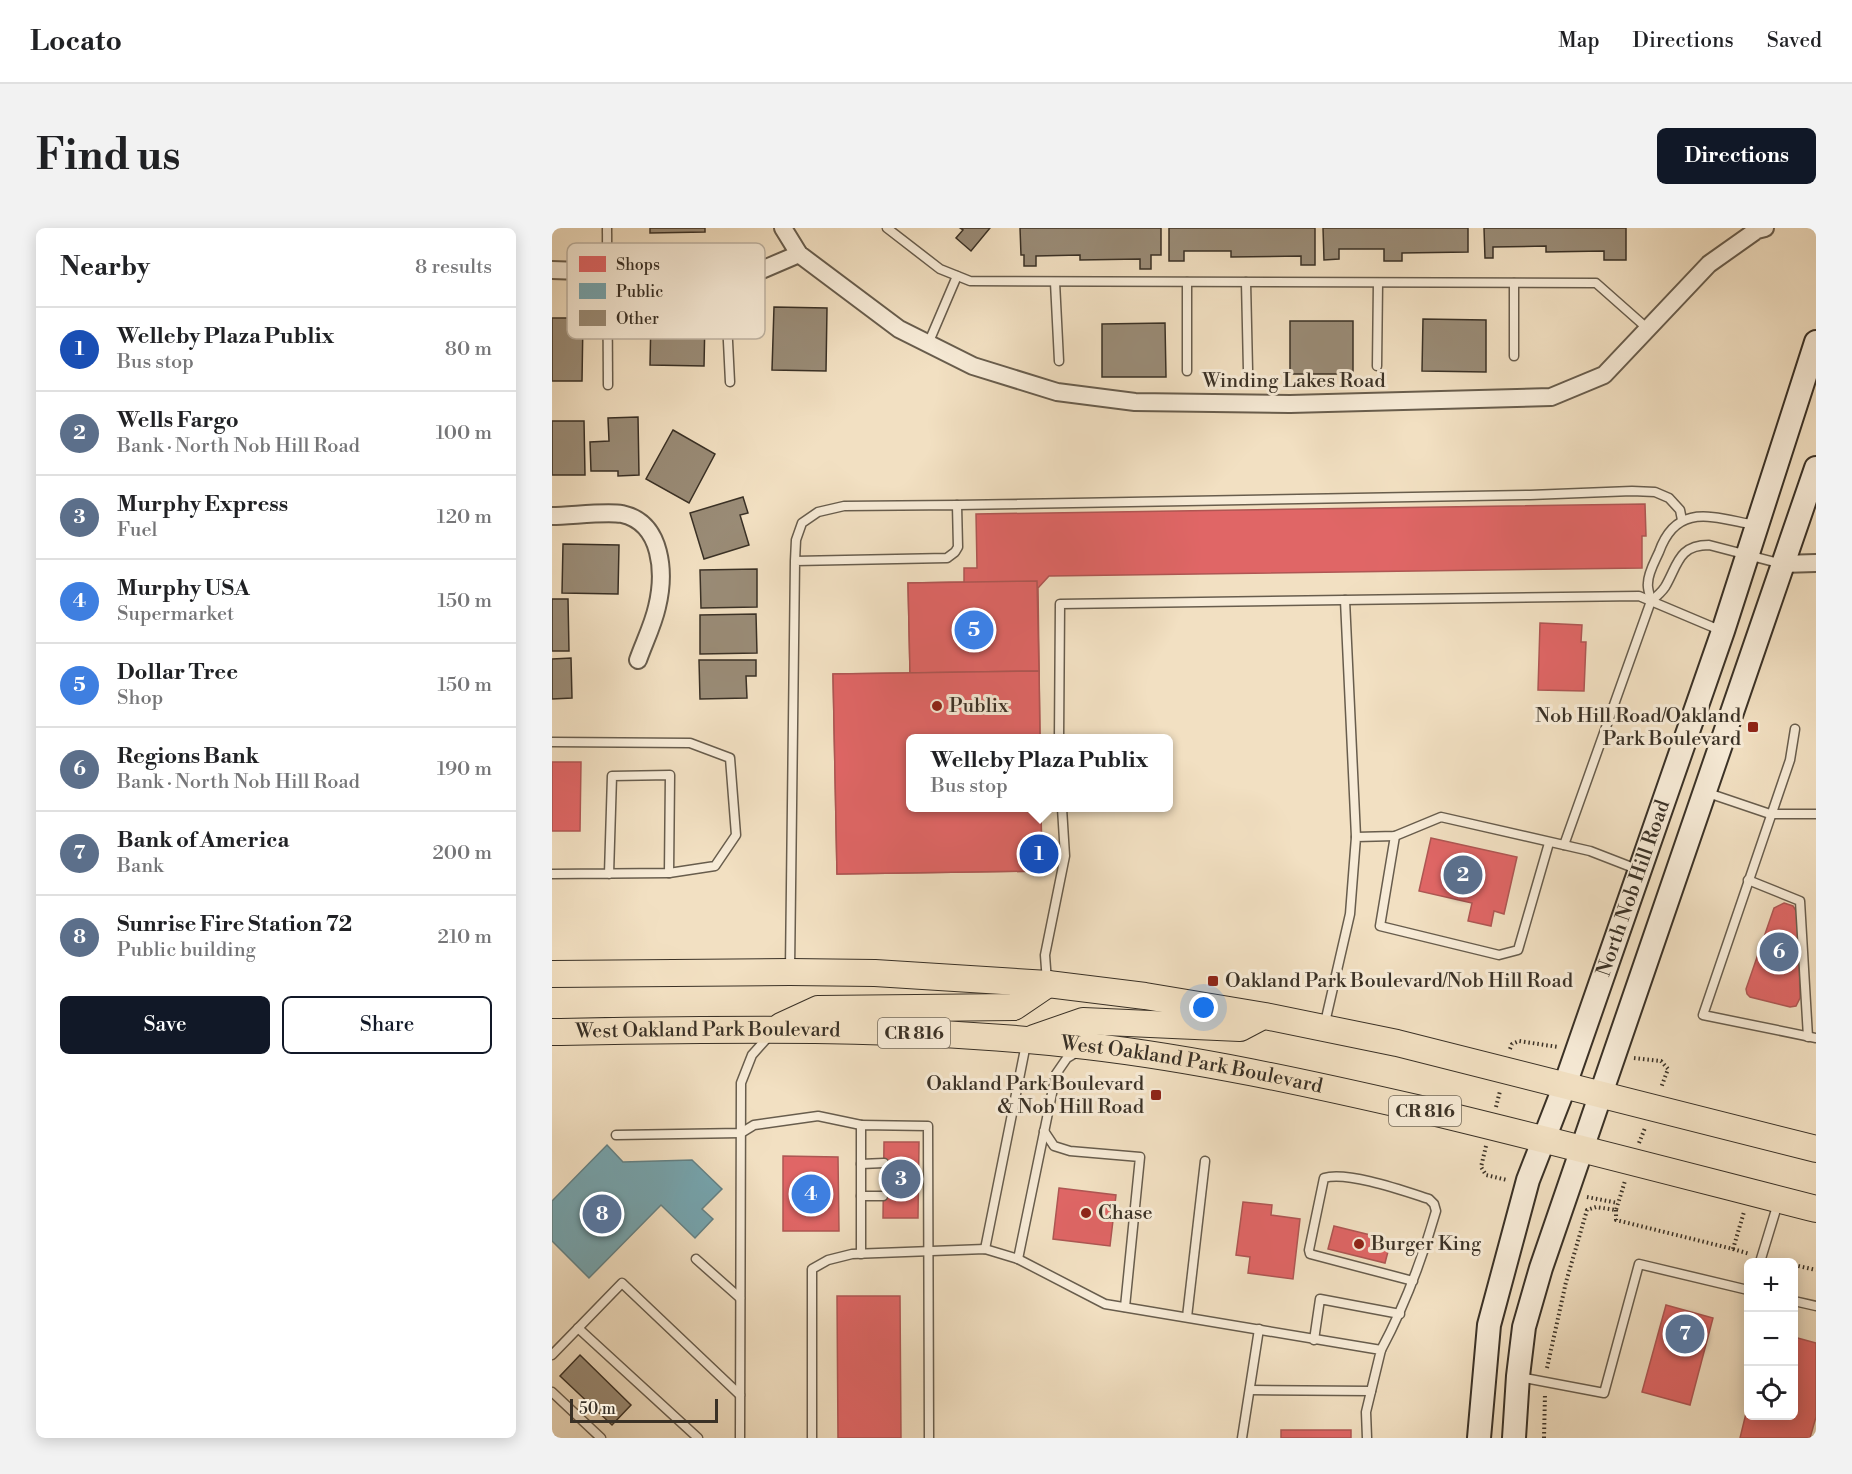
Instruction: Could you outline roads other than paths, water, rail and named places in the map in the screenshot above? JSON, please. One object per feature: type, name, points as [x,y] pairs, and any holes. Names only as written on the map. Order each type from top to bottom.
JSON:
[{"type":"main road","name":"North Nob Hill Road","points":[[1479,1438],[1489,1325],[1528,1180],[1565,1086],[1723,631],[1816,342]]},
{"type":"main road","name":"North Nob Hill Road","points":[[1514,1438],[1518,1376],[1527,1317],[1541,1268],[1816,468]]},
{"type":"main road","points":[[552,974],[875,973],[1048,984],[1145,996],[1324,1027],[1397,1043],[1816,1149]]},
{"type":"main road","points":[[775,1029],[818,1009],[1014,1007],[1048,984]]},
{"type":"main road","points":[[1027,1040],[1083,1021],[1240,1028],[1264,1016]]},
{"type":"main road","name":"West Oakland Park Boulevard","points":[[552,1032],[775,1029],[881,1032],[1027,1040],[1088,1046],[1274,1076],[1582,1148],[1816,1209]]},
{"type":"street","name":"Winding Lakes Road","points":[[783,228],[799,254],[899,329],[973,366],[1057,392],[1135,402],[1290,404],[1551,397],[1604,375],[1709,264],[1757,230],[1765,228]]},
{"type":"street","points":[[765,268],[799,254]]},
{"type":"street","points":[[552,270],[567,271]]},
{"type":"street","points":[[552,516],[620,514],[634,518],[651,533],[658,548],[660,576],[658,607],[638,660]]},
{"type":"street","points":[[1782,564],[1816,563]]},
{"type":"lane","points":[[607,243],[608,228]]},
{"type":"lane","points":[[887,228],[940,270],[970,281],[1596,283],[1648,329]]},
{"type":"lane","points":[[928,344],[957,276]]},
{"type":"lane","points":[[1055,282],[1059,361]]},
{"type":"lane","points":[[1187,282],[1187,371]]},
{"type":"lane","points":[[1246,282],[1248,370]]},
{"type":"lane","points":[[1377,366],[1378,283]]},
{"type":"lane","points":[[1514,283],[1514,356]]},
{"type":"lane","points":[[607,339],[608,385]]},
{"type":"lane","points":[[728,339],[730,382]]},
{"type":"lane","points":[[790,972],[796,540],[802,523],[818,512],[844,506],[1518,496],[1632,491],[1655,492],[1669,498],[1680,510],[1682,520]]},
{"type":"lane","points":[[795,561],[947,558],[955,552],[957,547],[957,505]]},
{"type":"lane","points":[[1651,601],[1648,582],[1664,537],[1672,526],[1682,520],[1697,516],[1758,525]]},
{"type":"lane","points":[[1564,845],[1651,601],[1663,590],[1680,556],[1697,545],[1709,545],[1782,564]]},
{"type":"lane","points":[[1059,734],[1060,604],[1639,596],[1723,631]]},
{"type":"lane","points":[[1324,1027],[1350,914],[1356,837],[1345,600]]},
{"type":"lane","points":[[1748,880],[1800,901],[1812,1037],[1703,1015],[1748,880],[1770,814],[1790,760],[1795,729]]},
{"type":"lane","points":[[552,742],[690,743],[730,758],[736,835],[715,866],[669,873],[552,874]]},
{"type":"lane","points":[[609,874],[612,776],[670,775],[669,873]]},
{"type":"lane","points":[[1705,792],[1770,814],[1816,814]]},
{"type":"lane","points":[[1048,984],[1045,955],[1065,856],[1062,812]]},
{"type":"lane","points":[[1356,837],[1395,836],[1441,817],[1590,851],[1640,870]]},
{"type":"lane","points":[[1395,836],[1380,926],[1499,955],[1518,950],[1549,843]]},
{"type":"lane","points":[[740,1438],[741,1083],[752,1055],[775,1029]]},
{"type":"lane","points":[[985,1249],[1027,1040]]},
{"type":"lane","points":[[1018,1259],[1056,1074],[1067,1058],[1088,1046]]},
{"type":"lane","points":[[616,1135],[741,1133],[754,1125],[818,1116],[861,1125],[928,1126],[924,1163],[929,1195],[929,1438]]},
{"type":"lane","points":[[861,1125],[861,1254]]},
{"type":"lane","points":[[1044,1131],[1054,1146],[1070,1151],[1140,1157],[1125,1307]]},
{"type":"lane","points":[[1187,1317],[1205,1161]]},
{"type":"lane","points":[[861,1164],[884,1163]]},
{"type":"lane","points":[[1367,1438],[1366,1412],[1381,1350],[1400,1314],[1413,1281],[1436,1211],[1434,1203],[1429,1198],[1378,1184],[1333,1176],[1324,1178],[1310,1254],[1413,1281]]},
{"type":"lane","points":[[919,1195],[929,1195]]},
{"type":"lane","points":[[861,1196],[884,1196]]},
{"type":"lane","points":[[1762,1258],[1779,1200]]},
{"type":"lane","points":[[812,1438],[812,1269],[828,1260],[861,1254],[985,1249],[1018,1259],[1105,1304],[1381,1350]]},
{"type":"lane","points":[[696,1259],[740,1298]]},
{"type":"lane","points":[[1518,1376],[1604,1393],[1639,1264],[1744,1289]]},
{"type":"lane","points":[[552,1355],[622,1283],[740,1395]]},
{"type":"lane","points":[[1314,1340],[1320,1299],[1400,1314]]},
{"type":"lane","points":[[1798,1302],[1816,1306]]},
{"type":"lane","points":[[579,1328],[698,1438]]},
{"type":"lane","points":[[1242,1438],[1259,1329]]},
{"type":"lane","points":[[1250,1390],[1371,1391]]},
{"type":"lane","points":[[552,1392],[601,1438]]},
{"type":"place","name":"Dollar Tree","points":[[974,630]]},
{"type":"place","name":"Publix","points":[[937,706]]},
{"type":"place","name":"Nob Hill Road/Oakland Park Boulevard","points":[[1753,727]]},
{"type":"place","name":"Welleby Plaza Publix","points":[[1039,854]]},
{"type":"place","name":"Wells Fargo","points":[[1463,875]]},
{"type":"place","name":"Regions Bank","points":[[1779,952]]},
{"type":"place","name":"Oakland Park Boulevard/Nob Hill Road","points":[[1213,981]]},
{"type":"place","name":"Oakland Park Boulevard & Nob Hill Road","points":[[1156,1095]]},
{"type":"place","name":"Murphy Express","points":[[901,1179]]},
{"type":"place","name":"Murphy USA","points":[[811,1194]]},
{"type":"place","name":"Chase","points":[[1086,1213]]},
{"type":"place","name":"Sunrise Fire Station 72","points":[[602,1214]]},
{"type":"place","name":"Burger King","points":[[1359,1244]]},
{"type":"place","name":"Bank of America","points":[[1685,1334]]}]
